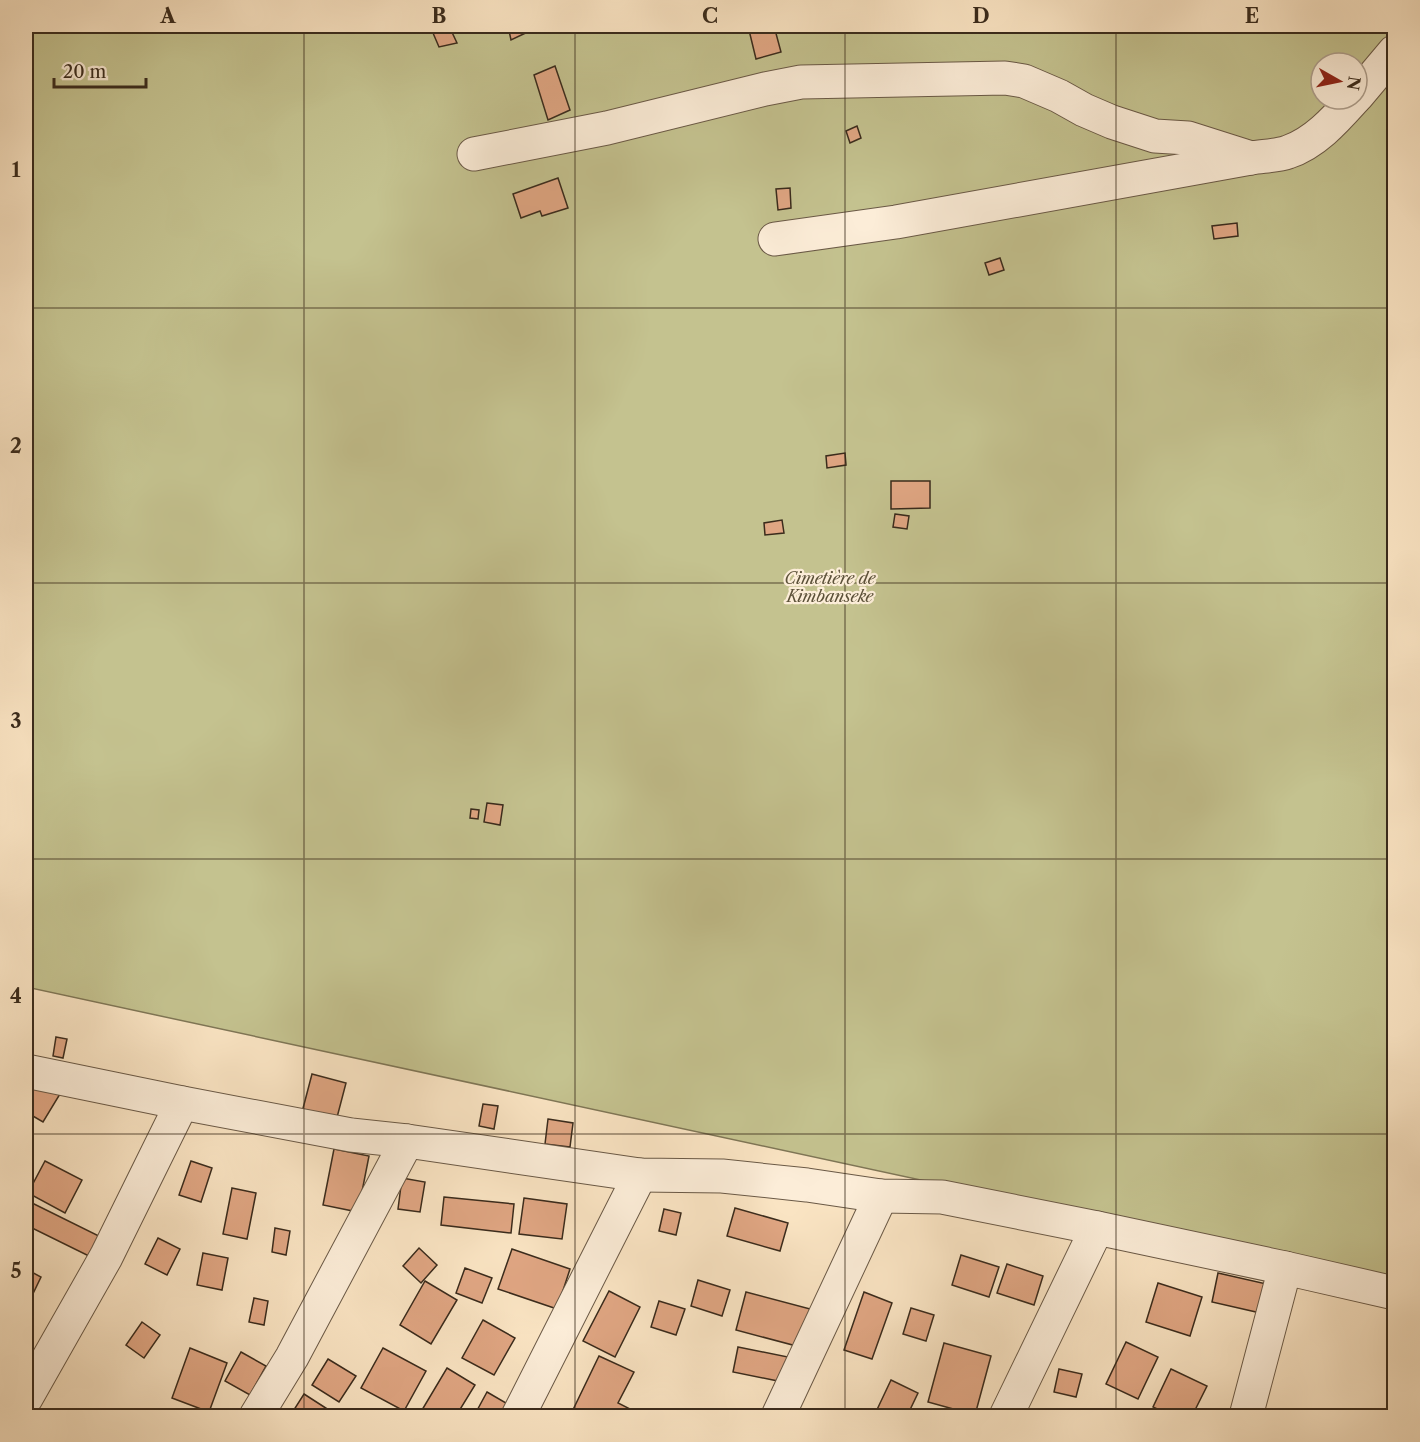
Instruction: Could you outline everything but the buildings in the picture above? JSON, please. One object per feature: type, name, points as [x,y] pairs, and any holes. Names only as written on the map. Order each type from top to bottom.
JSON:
[{"type":"street","points":[[1369,82],[1395,52]]},
{"type":"street","points":[[474,154],[606,128],[801,82],[1005,78],[1024,81],[1084,110],[1155,136],[1188,138],[1251,158]]},
{"type":"street","points":[[775,239],[896,222],[1288,153],[1313,140],[1343,111]]},
{"type":"street","points":[[26,1071],[351,1135],[640,1175],[722,1176],[881,1196],[942,1197],[1097,1227],[1395,1293]]},
{"type":"street","points":[[26,1398],[106,1257],[182,1103]]},
{"type":"street","points":[[256,1416],[292,1357],[407,1141]]},
{"type":"street","points":[[518,1416],[640,1175]]},
{"type":"street","points":[[778,1416],[881,1196]]},
{"type":"street","points":[[1006,1416],[1097,1227]]},
{"type":"street","points":[[1246,1416],[1285,1268]]},
{"type":"green space","name":"Cimetière de Kimbanseke","points":[[26,26],[1394,26],[1394,1282],[26,987]]}]
